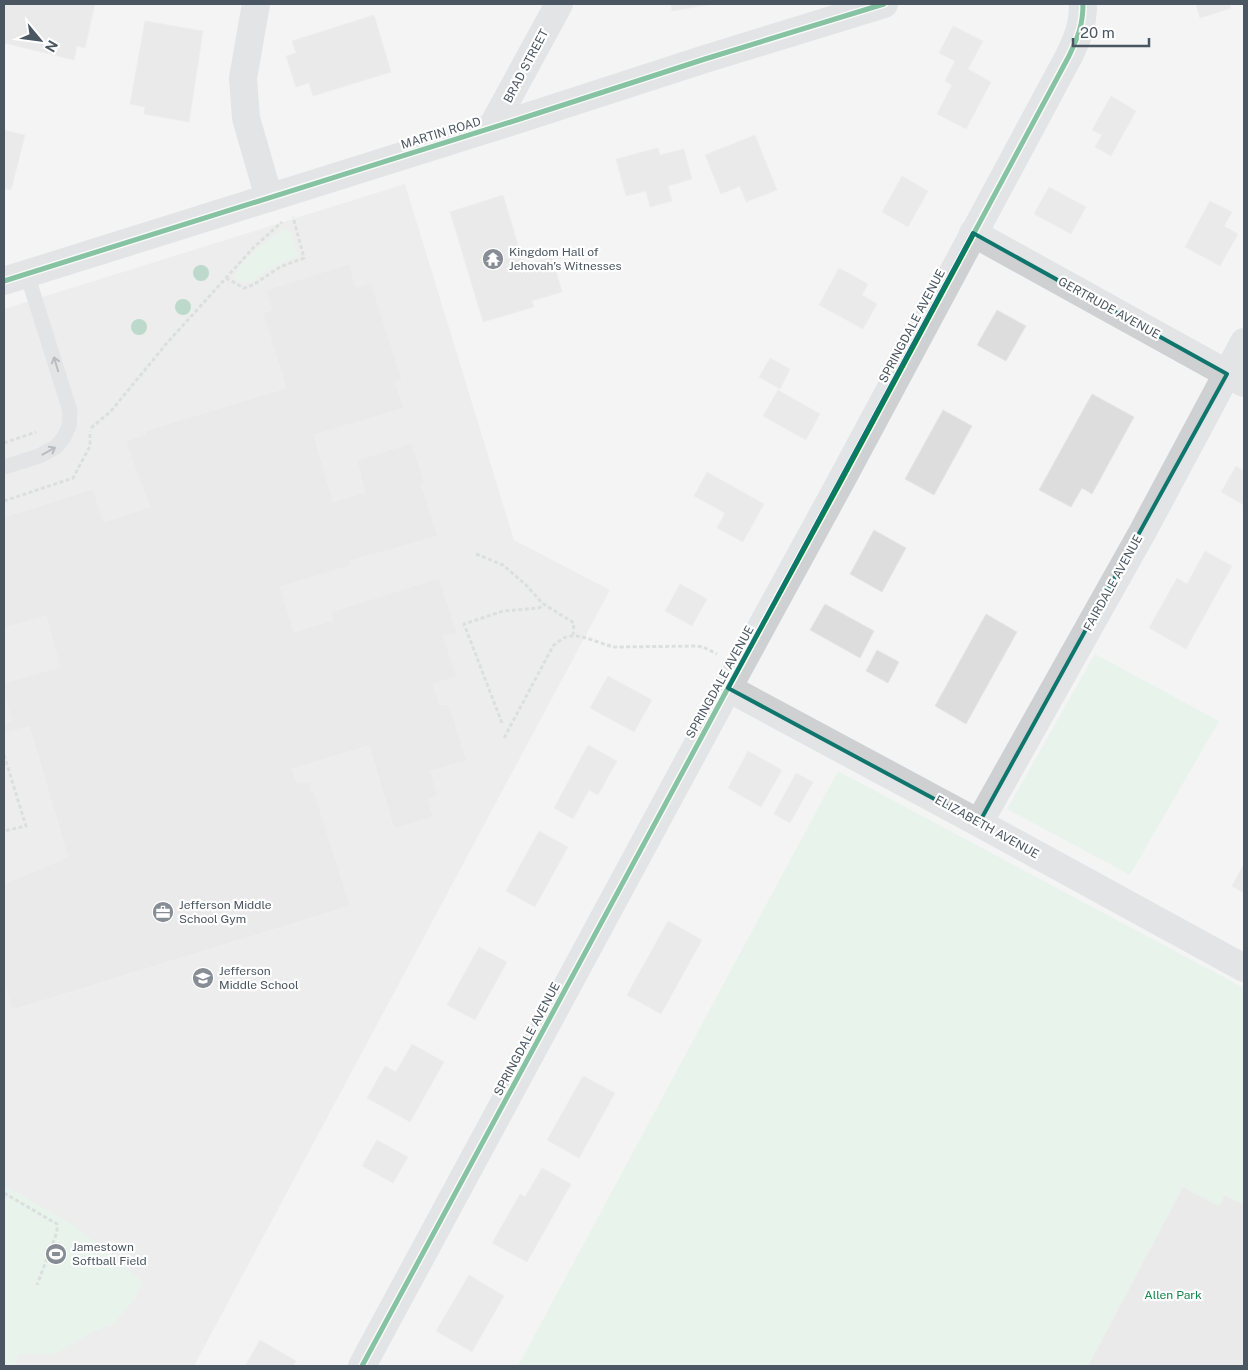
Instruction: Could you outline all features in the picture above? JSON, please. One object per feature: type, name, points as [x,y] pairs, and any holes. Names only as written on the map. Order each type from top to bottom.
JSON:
[{"type":"street","points":[[256,4],[244,78],[246,118],[273,210]]},
{"type":"street","name":"BRAD STREET","points":[[492,127],[559,4]]},
{"type":"street","name":"MARTIN ROAD","points":[[16,277],[273,210],[492,127],[884,4]]},
{"type":"street","name":"SPRINGDALE AVENUE","points":[[362,1366],[840,483],[1079,35],[1083,19],[1083,4]]},
{"type":"street","name":"GERTRUDE AVENUE","points":[[973,233],[1236,379]]},
{"type":"street","name":"FAIRDALE AVENUE","points":[[980,823],[1143,531],[1236,379],[1244,342]]},
{"type":"street","name":"ELIZABETH AVENUE","points":[[734,677],[980,823],[1244,968]]},
{"type":"lane","points":[[4,467],[39,456],[56,447],[64,437],[69,426],[70,411],[16,277]]},
{"type":"path","points":[[273,210],[286,219]]},
{"type":"path","points":[[91,428],[111,412],[167,343],[254,247],[286,219],[293,216],[304,258],[280,267],[253,285],[244,288],[226,278]]},
{"type":"path","points":[[4,501],[73,478],[90,446],[90,422]]},
{"type":"path","points":[[4,443],[39,431]]},
{"type":"path","points":[[476,554],[503,565],[545,604],[574,623],[572,636]]},
{"type":"path","points":[[502,723],[464,624],[503,611],[539,608],[545,604]]},
{"type":"path","points":[[504,738],[553,646],[561,639],[570,636],[614,647],[703,647],[734,677]]},
{"type":"path","points":[[4,754],[26,826],[4,831]]},
{"type":"path","points":[[4,1194],[57,1224],[57,1232],[37,1284]]},
{"type":"highlighted area","points":[[973,233],[1227,374],[979,823],[728,688]]},
{"type":"shaded area","name":"Jefferson Middle School","points":[[405,184],[514,540],[610,590],[194,1366],[4,1366],[4,309]]},
{"type":"green space","points":[[285,229],[290,232],[298,256],[268,270],[251,282],[240,281],[235,278],[241,265],[248,258]]},
{"type":"green space","points":[[1095,654],[1219,721],[1130,875],[1007,809]]},
{"type":"green space","name":"Allen Park","points":[[838,771],[1244,988],[1244,1366],[518,1366]]},
{"type":"green space","name":"Jamestown Softball Field","points":[[4,1185],[73,1225],[143,1282],[134,1300],[113,1324],[90,1333],[56,1354],[18,1354],[15,1366],[4,1366]]},
{"type":"building","points":[[4,4],[95,4],[85,48],[77,46],[74,60],[4,43]]},
{"type":"building","points":[[671,4],[713,4],[672,11]]},
{"type":"building","points":[[1196,4],[1230,4],[1231,8],[1200,18]]},
{"type":"building","points":[[374,15],[391,72],[313,96],[309,83],[296,87],[286,56],[296,53],[292,41]]},
{"type":"building","points":[[145,21],[203,31],[189,122],[144,114],[145,107],[130,104]]},
{"type":"building","points":[[953,26],[983,41],[968,69],[991,82],[966,129],[937,114],[952,85],[945,81],[955,61],[939,53]]},
{"type":"building","points":[[1111,96],[1136,111],[1111,156],[1095,147],[1102,135],[1092,130]]},
{"type":"building","points":[[4,130],[25,135],[11,190],[4,188]]},
{"type":"building","points":[[755,135],[777,190],[746,202],[740,186],[721,194],[705,155]]},
{"type":"building","points":[[658,148],[660,155],[684,149],[692,179],[668,186],[672,201],[650,207],[646,191],[626,196],[616,159]]},
{"type":"building","points":[[902,176],[928,191],[908,227],[882,212]]},
{"type":"building","points":[[1049,187],[1086,207],[1071,234],[1034,214]]},
{"type":"building","name":"Kingdom Hall of Jehovah’s Witnesses","points":[[503,195],[524,265],[552,257],[562,292],[532,301],[534,307],[483,322],[450,212]]},
{"type":"building","points":[[1210,201],[1232,212],[1224,226],[1238,234],[1220,266],[1185,247]]},
{"type":"building","points":[[349,264],[356,287],[371,283],[402,380],[395,382],[404,408],[314,435],[333,502],[365,492],[357,460],[412,443],[425,484],[421,484],[438,536],[350,561],[352,565],[280,587],[294,632],[333,620],[331,612],[439,578],[457,633],[443,636],[457,677],[433,684],[440,705],[449,705],[467,761],[430,771],[438,796],[428,799],[433,817],[394,829],[369,746],[292,769],[297,783],[309,782],[311,792],[314,791],[350,906],[12,1010],[4,981],[4,884],[68,857],[29,726],[4,734],[4,724],[12,721],[4,693],[4,683],[60,667],[46,616],[4,628],[4,517],[93,489],[104,522],[150,507],[125,441],[147,434],[144,431],[286,388],[263,313],[272,310],[266,290]]},
{"type":"building","points":[[839,268],[868,284],[862,295],[877,304],[863,329],[819,305]]},
{"type":"building","points":[[997,310],[1026,326],[1006,361],[977,345]]},
{"type":"building","points":[[770,358],[790,369],[780,389],[759,377]]},
{"type":"building","points":[[778,390],[820,414],[806,440],[763,416]]},
{"type":"building","points":[[1092,394],[1134,417],[1092,494],[1082,488],[1071,507],[1039,490]]},
{"type":"building","points":[[943,410],[972,426],[934,495],[905,479]]},
{"type":"building","points":[[1236,466],[1244,471],[1244,505],[1221,492]]},
{"type":"building","points":[[707,472],[764,504],[743,542],[717,528],[725,513],[694,496]]},
{"type":"building","points":[[874,530],[906,548],[882,592],[850,574]]},
{"type":"building","points":[[1205,551],[1232,566],[1186,649],[1149,628],[1177,578],[1187,584]]},
{"type":"building","points":[[680,584],[707,599],[692,626],[665,611]]},
{"type":"building","points":[[825,604],[874,631],[860,658],[810,630]]},
{"type":"building","points":[[986,614],[1017,632],[966,724],[935,706]]},
{"type":"building","points":[[877,650],[899,662],[888,683],[866,671]]},
{"type":"building","points":[[608,676],[652,700],[634,732],[590,708]]},
{"type":"building","points":[[588,745],[617,761],[598,795],[589,790],[573,819],[554,808]]},
{"type":"building","points":[[748,751],[782,770],[761,807],[728,788]]},
{"type":"building","points":[[796,773],[813,782],[790,823],[774,814]]},
{"type":"building","points":[[539,831],[568,847],[535,907],[506,891]]},
{"type":"building","points":[[1244,864],[1244,893],[1232,886]]},
{"type":"building","points":[[668,921],[702,940],[661,1014],[627,995]]},
{"type":"building","points":[[479,947],[507,962],[475,1020],[447,1005]]},
{"type":"building","points":[[412,1044],[444,1062],[410,1122],[367,1098],[385,1066],[396,1072]]},
{"type":"building","points":[[583,1076],[615,1093],[579,1158],[547,1140]]},
{"type":"building","points":[[377,1140],[408,1157],[393,1183],[362,1166]]},
{"type":"building","points":[[542,1168],[571,1184],[527,1262],[492,1243],[520,1194],[525,1197]]},
{"type":"building","points":[[1183,1187],[1219,1206],[1225,1195],[1244,1205],[1244,1366],[1088,1366]]},
{"type":"building","points":[[469,1275],[504,1296],[472,1352],[436,1331]]},
{"type":"building","points":[[260,1340],[296,1361],[293,1366],[245,1366]]},
{"type":"cycle path","points":[[4,281],[884,4]]},
{"type":"cycle path","points":[[362,1366],[1069,56],[1079,31],[1083,4]]},
{"type":"place","name":"Kingdom Hall of Jehovah’s Witnesses","points":[[493,259]]},
{"type":"place","name":"Jefferson Middle School Gym","points":[[163,912]]},
{"type":"place","name":"Jefferson Middle School","points":[[203,978]]},
{"type":"place","name":"Jamestown Softball Field","points":[[56,1254]]}]
